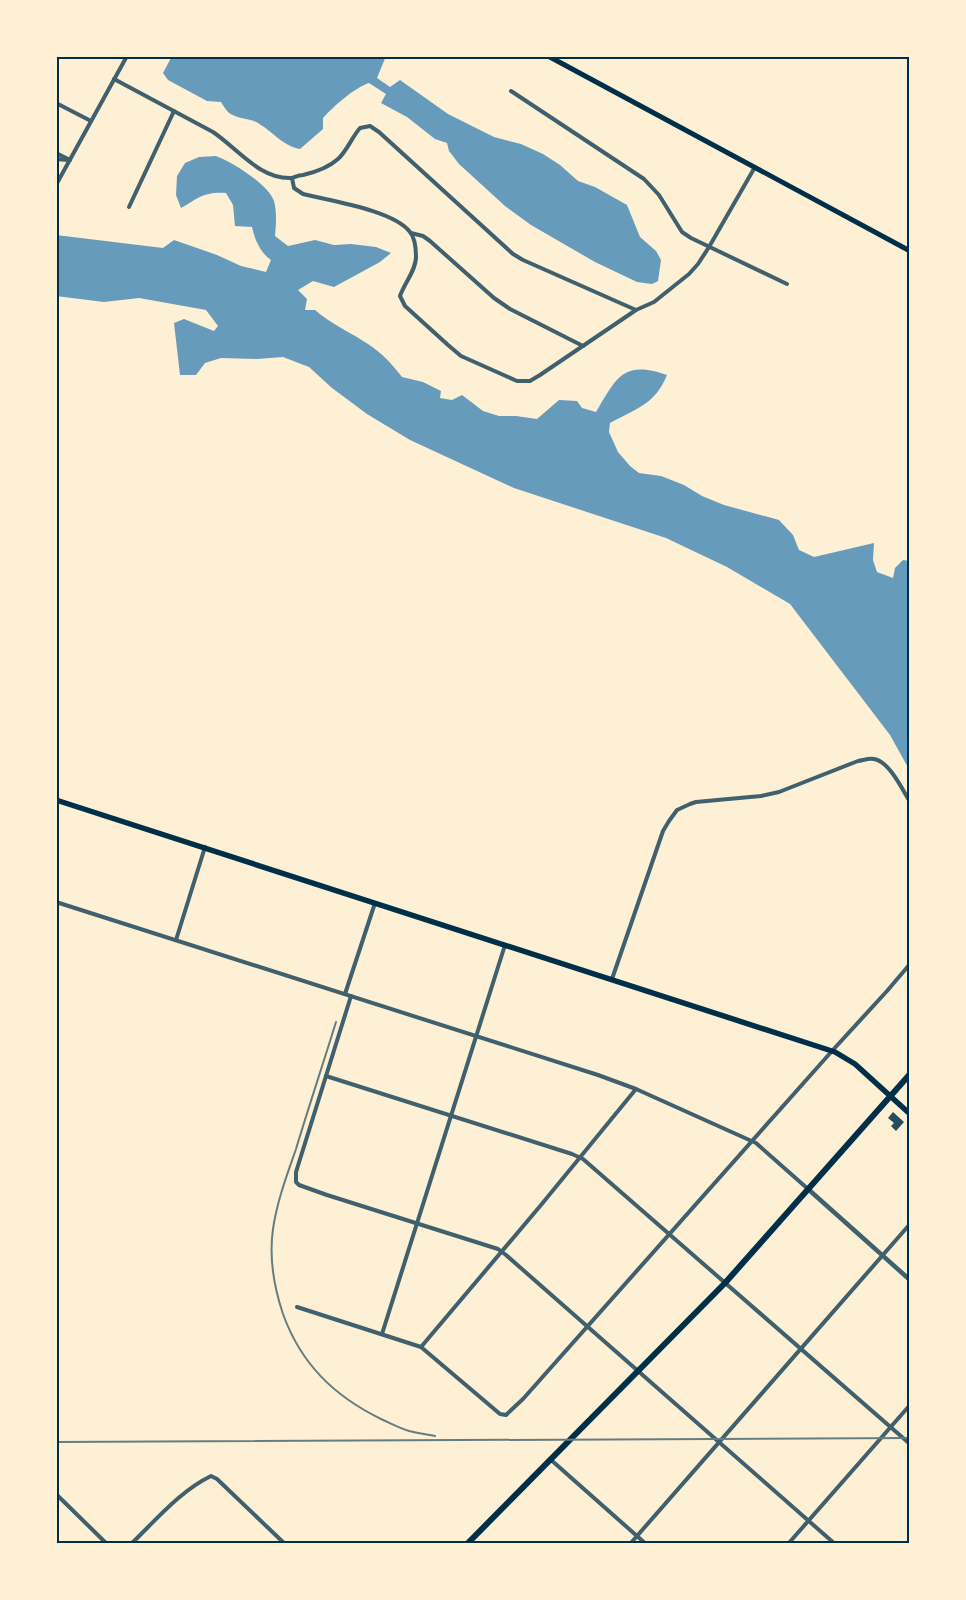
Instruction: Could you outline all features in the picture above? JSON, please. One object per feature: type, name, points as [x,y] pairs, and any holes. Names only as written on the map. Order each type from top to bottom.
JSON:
[{"type":"highway","points":[[467,1544],[725,1283],[910,1074]]},
{"type":"main road","points":[[548,56],[910,251]]},
{"type":"main road","points":[[56,800],[832,1051],[855,1064],[910,1114]]},
{"type":"street","points":[[56,185],[127,56]]},
{"type":"street","points":[[114,79],[213,132],[258,167],[274,176],[292,178],[313,173],[327,167],[339,158],[360,128],[370,126],[379,132],[512,254],[636,310]]},
{"type":"street","points":[[511,91],[644,179],[659,195],[682,232],[709,248],[787,284]]},
{"type":"street","points":[[56,103],[91,121]]},
{"type":"street","points":[[129,207],[174,111]]},
{"type":"street","points":[[56,153],[70,160]]},
{"type":"street","points":[[56,159],[70,160]]},
{"type":"street","points":[[411,233],[416,260],[400,296],[404,306],[462,356],[517,381],[530,381],[636,310],[654,302],[689,274],[709,248],[755,167]]},
{"type":"street","points":[[292,178],[294,188],[303,194],[390,217],[411,233],[423,236],[430,241],[494,298],[510,309],[584,346]]},
{"type":"street","points":[[612,979],[663,831],[677,810],[696,802],[745,798],[779,792],[858,761],[868,759],[880,761],[888,767],[910,802]]},
{"type":"street","points":[[176,940],[205,847]]},
{"type":"street","points":[[56,902],[636,1089],[752,1142],[765,1150],[910,1280]]},
{"type":"street","points":[[345,994],[375,903]]},
{"type":"street","points":[[382,1334],[506,945]]},
{"type":"street","points":[[297,1307],[421,1347],[502,1416],[508,1414],[887,992],[910,964]]},
{"type":"street","points":[[351,996],[296,1172],[295,1179],[298,1185],[490,1246],[502,1252],[835,1544]]},
{"type":"street","points":[[326,1076],[580,1157],[910,1444]]},
{"type":"street","points":[[421,1347],[636,1089]]},
{"type":"street","points":[[630,1544],[910,1224]]},
{"type":"street","points":[[788,1544],[910,1405]]},
{"type":"street","points":[[550,1459],[646,1544]]},
{"type":"street","points":[[131,1544],[181,1497],[200,1481],[211,1476],[285,1544]]},
{"type":"street","points":[[56,1494],[107,1544]]},
{"type":"water","points":[[172,56],[386,56],[377,78],[390,87],[400,80],[448,114],[494,137],[521,144],[543,154],[560,165],[578,181],[595,187],[627,205],[640,237],[656,251],[661,260],[658,281],[652,284],[637,282],[595,262],[531,225],[505,206],[459,164],[449,151],[447,143],[435,139],[407,117],[381,103],[386,94],[369,83],[351,93],[333,108],[323,118],[323,129],[300,149],[282,141],[254,121],[231,114],[221,102],[207,101],[168,80],[163,73]]},
{"type":"water","points":[[216,156],[249,174],[270,194],[276,210],[275,236],[288,246],[315,240],[334,245],[351,244],[376,247],[391,253],[380,262],[334,287],[313,281],[298,290],[307,299],[305,310],[315,310],[373,347],[402,377],[423,382],[441,391],[440,398],[452,400],[462,395],[483,411],[499,416],[537,419],[559,400],[577,401],[582,408],[596,412],[616,381],[631,371],[652,371],[667,375],[657,393],[650,400],[636,410],[610,423],[609,432],[618,452],[639,473],[661,476],[724,505],[779,520],[793,535],[799,550],[814,557],[874,543],[873,560],[877,572],[893,578],[895,568],[903,560],[910,561],[910,771],[890,735],[790,604],[727,567],[666,538],[514,488],[410,440],[367,414],[332,388],[309,367],[283,357],[257,359],[221,358],[205,363],[196,375],[180,375],[174,323],[184,319],[214,331],[218,326],[206,310],[139,298],[104,302],[56,296],[56,235],[163,248],[174,240],[217,255],[241,266],[266,272],[271,260],[258,245],[252,227],[235,226],[233,205],[226,193],[207,194],[181,208],[176,195],[177,176],[185,163],[199,157]]},
{"type":"building","points":[[893,1112],[904,1122],[896,1131],[891,1126],[894,1123],[888,1118]]},
{"type":"railway","points":[[336,1022],[277,1208],[272,1240],[273,1272],[277,1293],[290,1332],[299,1348],[321,1377],[334,1389],[348,1400],[381,1419],[409,1431],[435,1436]]},
{"type":"railway","points":[[56,1442],[910,1438]]}]
